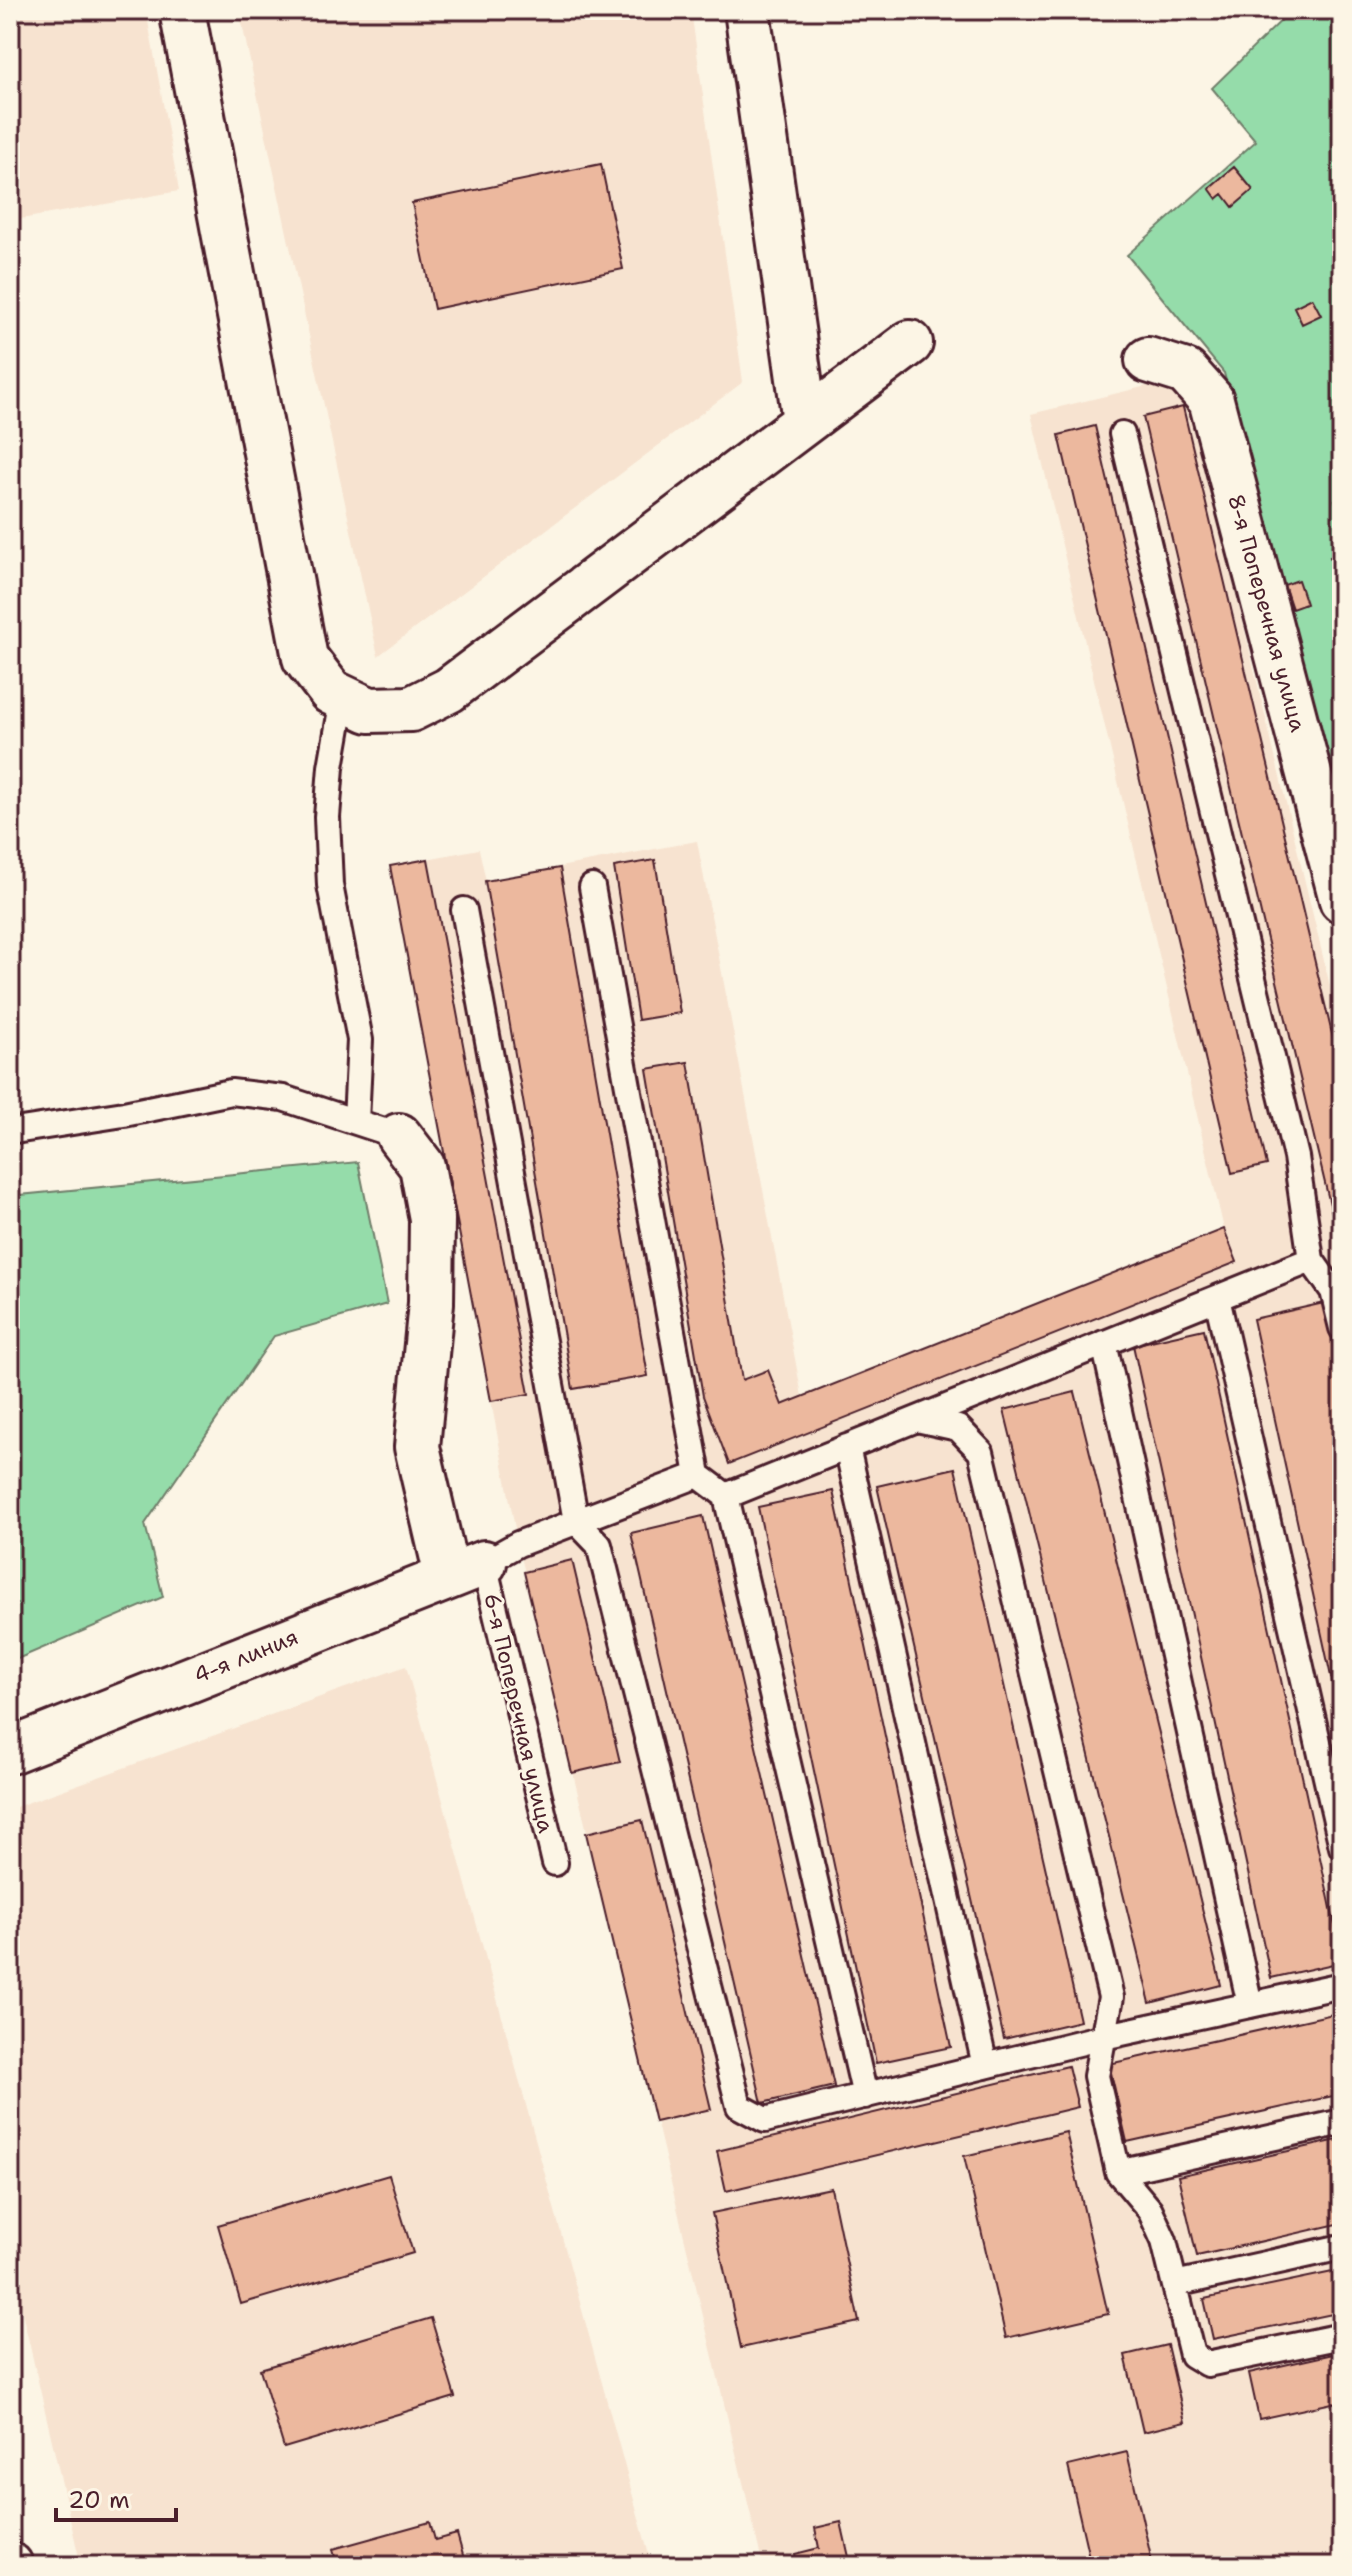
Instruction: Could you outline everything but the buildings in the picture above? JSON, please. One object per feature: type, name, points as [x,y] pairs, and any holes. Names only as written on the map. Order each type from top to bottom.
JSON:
[{"type":"street","points":[[182,10],[305,658],[331,692],[369,710],[411,709],[449,690],[910,343]]},
{"type":"street","points":[[747,10],[805,421]]},
{"type":"street","name":"8-я Поперечная улица","points":[[1148,360],[1186,372],[1211,400],[1342,900]]},
{"type":"street","name":"6-я Поперечная улица","points":[[399,1136],[422,1166],[432,1219],[431,1303],[417,1447],[465,1570]]},
{"type":"street","name":"4-я линия","points":[[10,1751],[465,1570]]},
{"type":"lane","points":[[1122,434],[1296,1157],[1311,1260],[1333,1291],[1342,1328]]},
{"type":"lane","points":[[343,698],[331,767],[327,817],[330,885],[360,1040],[356,1121]]},
{"type":"lane","points":[[592,887],[698,1475],[726,1496],[865,2096]]},
{"type":"lane","points":[[464,910],[576,1521],[599,1545],[739,2106],[765,2120],[1103,2037],[1342,1985]]},
{"type":"lane","points":[[21,1130],[124,1114],[231,1092],[283,1098],[399,1136]]},
{"type":"lane","points":[[726,1496],[1311,1260]]},
{"type":"lane","points":[[1217,1298],[1342,1847]]},
{"type":"lane","points":[[1104,1343],[1250,2005]]},
{"type":"lane","points":[[917,1419],[958,1428],[981,1452],[1111,1997],[1096,2076],[1118,2172],[1150,2210],[1164,2241],[1192,2355],[1207,2364],[1342,2336]]},
{"type":"lane","points":[[847,1447],[985,2066]]},
{"type":"lane","points":[[465,1570],[518,1544],[698,1475]]},
{"type":"lane","name":"6-я Поперечная улица","points":[[465,1570],[555,1863]]},
{"type":"lane","points":[[1118,2172],[1342,2122]]},
{"type":"lane","points":[[1175,2284],[1342,2247]]},
{"type":"shaded area","points":[[10,10],[146,10],[179,191],[10,221]]},
{"type":"shaded area","points":[[239,10],[691,10],[743,382],[378,656]]},
{"type":"shaded area","points":[[1184,377],[1342,1036],[1342,2566],[763,2566],[518,1544],[390,866],[479,849],[486,881],[697,841],[802,1396],[1224,1229],[1031,414]]},
{"type":"shaded area","points":[[406,1666],[652,2566],[81,2566],[10,2260],[10,1809]]},
{"type":"green space","points":[[1292,10],[1342,10],[1342,838],[1224,373],[1127,255],[1256,141],[1212,88]]},
{"type":"green space","points":[[358,1162],[387,1304],[274,1336],[145,1524],[163,1597],[10,1662],[10,1196]]}]
